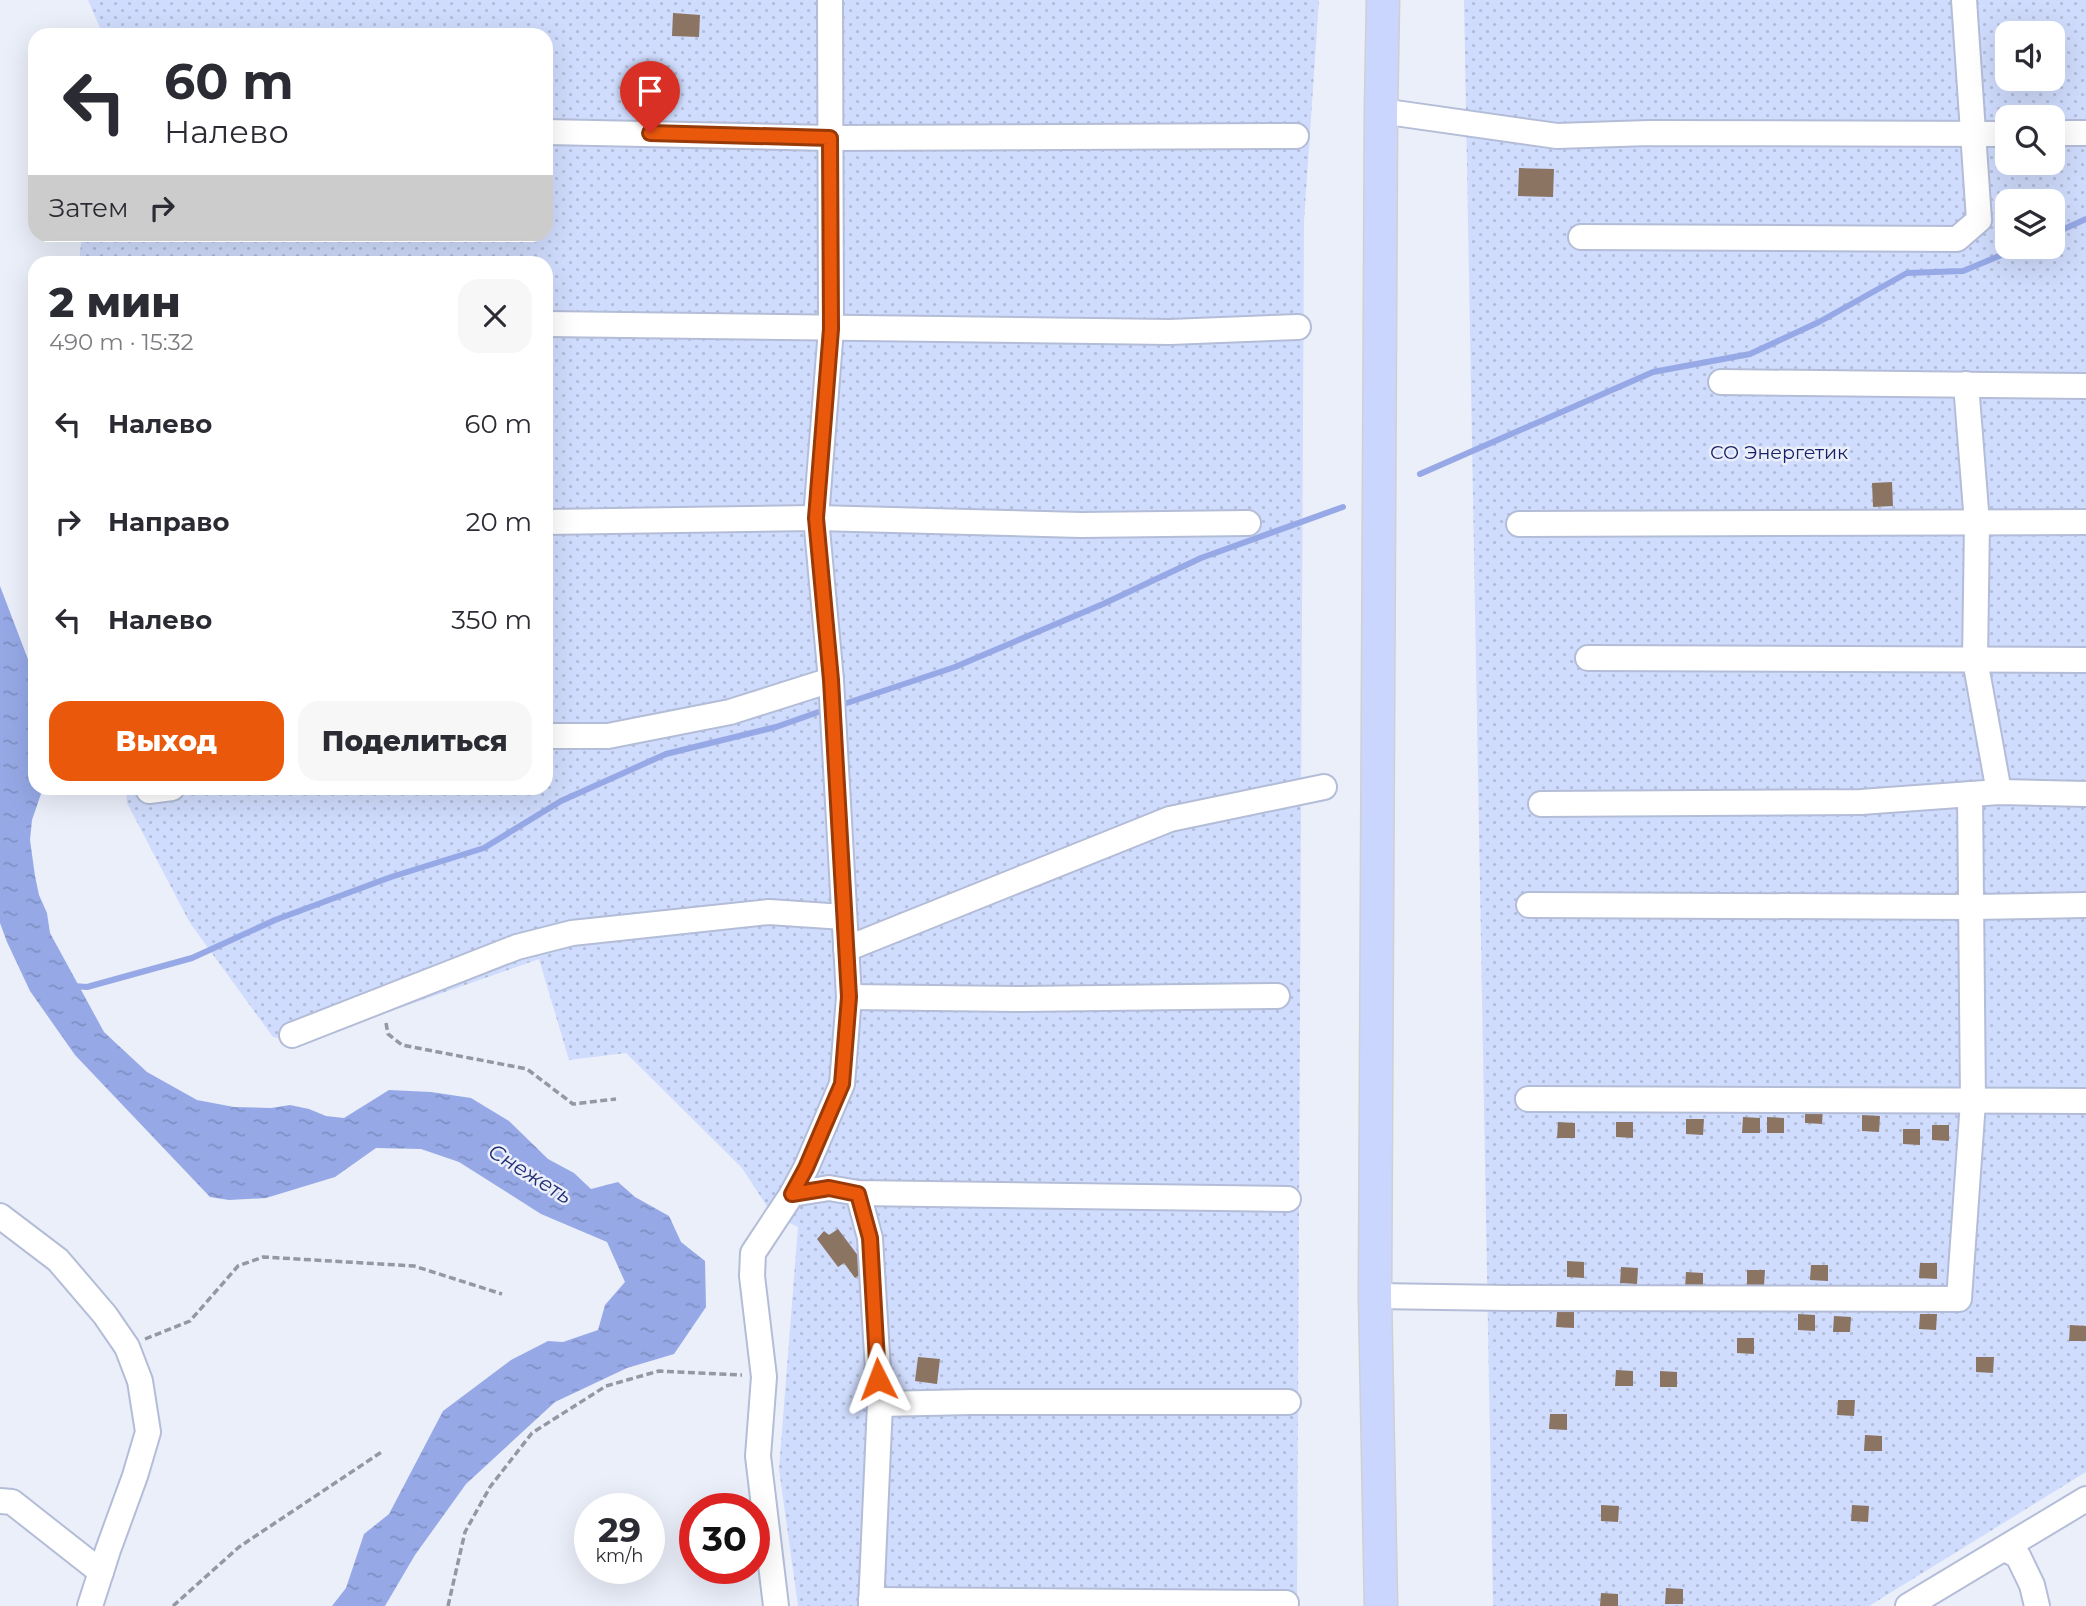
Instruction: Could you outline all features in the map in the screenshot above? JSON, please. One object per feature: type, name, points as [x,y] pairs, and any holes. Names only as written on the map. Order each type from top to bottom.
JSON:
[{"type":"main road","points":[[1381,1606],[1375,1296],[1383,0]]},
{"type":"street","points":[[776,1606],[758,1456],[764,1377],[752,1276],[754,1253],[806,1168],[842,1084],[849,997],[831,680],[816,518],[831,329],[830,0]]},
{"type":"street","points":[[1581,237],[1956,239],[1979,220],[1964,0]]},
{"type":"street","points":[[1381,111],[1558,136],[1649,133],[1995,134]]},
{"type":"street","points":[[553,132],[830,138],[1296,136]]},
{"type":"street","points":[[2065,133],[2086,133]]},
{"type":"street","points":[[553,324],[1170,332],[1298,327]]},
{"type":"street","points":[[1721,382],[2086,386]]},
{"type":"street","points":[[1966,384],[1976,523],[1975,660],[1998,792]]},
{"type":"street","points":[[553,522],[816,518],[1081,525],[1248,523]]},
{"type":"street","points":[[1519,524],[2086,522]]},
{"type":"street","points":[[1588,658],[2086,660]]},
{"type":"street","points":[[553,736],[608,736],[730,712],[831,680]]},
{"type":"street","points":[[846,949],[1170,819],[1324,787]]},
{"type":"street","points":[[1541,804],[1861,802],[1998,792],[2086,794]]},
{"type":"street","points":[[1375,1296],[1959,1298],[1973,1102],[1970,794]]},
{"type":"street","points":[[1529,905],[2086,905]]},
{"type":"street","points":[[292,1035],[517,947],[572,933],[769,912],[844,917]]},
{"type":"street","points":[[849,997],[1019,999],[1278,996]]},
{"type":"street","points":[[1528,1099],[2086,1101]]},
{"type":"street","points":[[792,1194],[829,1188],[858,1194],[1289,1199]]},
{"type":"street","points":[[858,1194],[870,1238],[880,1404],[871,1603],[1286,1603]]},
{"type":"street","points":[[0,1216],[58,1260],[105,1315],[127,1347],[140,1381],[148,1432],[90,1606]]},
{"type":"street","points":[[880,1404],[1289,1402]]},
{"type":"street","points":[[1908,1606],[2086,1499]]},
{"type":"street","points":[[0,1501],[12,1502],[101,1572]]},
{"type":"street","points":[[2005,1549],[2018,1556],[2032,1585],[2037,1606]]},
{"type":"path","points":[[381,1000],[388,1034],[402,1045],[527,1069],[573,1104],[616,1099]]},
{"type":"path","points":[[127,1347],[190,1321],[238,1266],[263,1257],[414,1265],[502,1294]]},
{"type":"path","points":[[448,1606],[465,1532],[490,1487],[532,1433],[606,1386],[659,1371],[764,1377]]},
{"type":"path","points":[[173,1606],[239,1547],[383,1451]]},
{"type":"green space","points":[[88,0],[1319,0],[1304,221],[1297,1606],[798,1606],[779,1469],[798,1227],[772,1214],[742,1168],[626,1053],[569,1060],[539,959],[303,1042],[273,1037],[190,923],[127,803],[126,795],[553,795],[553,256],[80,256],[81,242],[553,242],[553,28],[100,28]]},
{"type":"green space","name":"СО Энергетик","points":[[1464,0],[2086,0],[2086,1472],[1869,1606],[1493,1606]]},
{"type":"water","name":"Снежеть","points":[[0,586],[28,659],[28,795],[41,795],[32,820],[30,840],[39,895],[47,913],[50,933],[104,1032],[147,1072],[197,1100],[234,1107],[271,1108],[290,1105],[326,1116],[344,1118],[389,1090],[471,1098],[509,1121],[548,1159],[574,1173],[591,1189],[618,1182],[635,1197],[669,1216],[681,1242],[705,1261],[706,1307],[674,1354],[627,1368],[555,1402],[466,1484],[415,1555],[385,1606],[332,1606],[346,1588],[364,1534],[389,1514],[443,1411],[511,1360],[548,1341],[563,1342],[598,1330],[605,1305],[625,1282],[607,1242],[541,1214],[459,1162],[421,1149],[376,1148],[335,1177],[266,1198],[229,1200],[210,1197],[75,1055],[30,991],[0,923]]},
{"type":"building","points":[[673,13],[700,15],[699,37],[672,36]]},
{"type":"building","points":[[1519,168],[1554,169],[1553,197],[1518,196]]},
{"type":"building","points":[[1892,482],[1893,506],[1873,507],[1872,483]]},
{"type":"building","points":[[1805,1107],[1823,1108],[1822,1124],[1805,1123]]},
{"type":"building","points":[[1862,1115],[1880,1116],[1879,1132],[1862,1131]]},
{"type":"building","points":[[1743,1117],[1760,1118],[1760,1133],[1742,1133]]},
{"type":"building","points":[[1767,1117],[1784,1118],[1784,1133],[1767,1133]]},
{"type":"building","points":[[1686,1119],[1704,1119],[1703,1135],[1686,1134]]},
{"type":"building","points":[[1558,1122],[1575,1123],[1575,1138],[1557,1138]]},
{"type":"building","points":[[1616,1122],[1633,1122],[1633,1138],[1616,1137]]},
{"type":"building","points":[[1932,1125],[1949,1125],[1949,1141],[1932,1140]]},
{"type":"building","points":[[1903,1129],[1920,1129],[1920,1145],[1903,1144]]},
{"type":"building","points":[[838,1229],[868,1269],[855,1278],[844,1263],[838,1267],[817,1239],[824,1231],[829,1235]]},
{"type":"building","points":[[1567,1261],[1584,1262],[1584,1278],[1567,1277]]},
{"type":"building","points":[[1920,1263],[1937,1263],[1937,1279],[1919,1278]]},
{"type":"building","points":[[1811,1265],[1828,1265],[1828,1281],[1810,1280]]},
{"type":"building","points":[[1621,1267],[1638,1268],[1637,1284],[1620,1283]]},
{"type":"building","points":[[1747,1270],[1765,1270],[1764,1286],[1747,1285]]},
{"type":"building","points":[[1686,1272],[1703,1273],[1703,1288],[1685,1288]]},
{"type":"building","points":[[1557,1312],[1574,1312],[1574,1328],[1556,1327]]},
{"type":"building","points":[[1798,1314],[1815,1315],[1815,1331],[1798,1330]]},
{"type":"building","points":[[1920,1314],[1937,1314],[1936,1330],[1919,1329]]},
{"type":"building","points":[[1834,1316],[1851,1317],[1850,1332],[1833,1332]]},
{"type":"building","points":[[2070,1325],[2086,1326],[2086,1341],[2069,1341]]},
{"type":"building","points":[[1737,1338],[1754,1338],[1754,1354],[1737,1353]]},
{"type":"building","points":[[918,1357],[940,1359],[937,1384],[915,1381]]},
{"type":"building","points":[[1976,1357],[1994,1357],[1993,1373],[1976,1372]]},
{"type":"building","points":[[1616,1370],[1633,1371],[1633,1386],[1615,1386]]},
{"type":"building","points":[[1660,1371],[1677,1372],[1677,1387],[1660,1387]]},
{"type":"building","points":[[1838,1400],[1855,1400],[1854,1416],[1837,1415]]},
{"type":"building","points":[[1550,1414],[1567,1414],[1567,1430],[1549,1429]]},
{"type":"building","points":[[1865,1435],[1882,1436],[1882,1451],[1864,1451]]},
{"type":"building","points":[[1601,1505],[1619,1506],[1618,1522],[1601,1521]]},
{"type":"building","points":[[1852,1505],[1869,1506],[1868,1522],[1851,1521]]},
{"type":"building","points":[[1666,1588],[1683,1589],[1683,1604],[1665,1604]]},
{"type":"building","points":[[1601,1593],[1618,1594],[1618,1606],[1600,1606]]},
{"type":"waterway","points":[[2065,229],[2086,219]]},
{"type":"waterway","points":[[1420,474],[1653,372],[1750,354],[1819,322],[1907,273],[1963,271],[1995,258]]},
{"type":"waterway","points":[[838,706],[955,667],[1103,604],[1201,558],[1343,507]]},
{"type":"waterway","points":[[73,986],[87,987],[192,958],[275,920],[391,877],[484,848],[561,801],[666,754],[776,727],[827,709]]},
{"type":"route","points":[[650,133],[830,138],[831,329],[816,518],[831,680],[849,997],[842,1084],[792,1194],[829,1188],[858,1194],[870,1238],[878,1379]]}]
